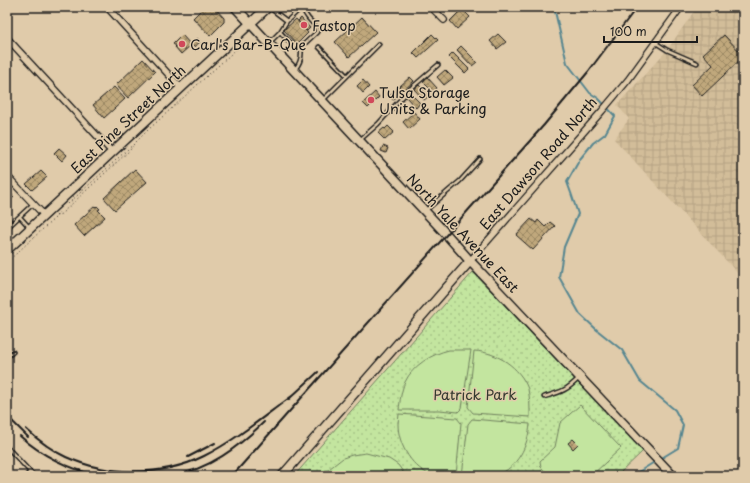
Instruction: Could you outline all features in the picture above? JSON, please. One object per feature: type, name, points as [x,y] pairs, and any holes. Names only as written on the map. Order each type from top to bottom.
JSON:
[{"type":"main road","name":"North Yale Avenue East","points":[[234,7],[470,261],[670,473]]},
{"type":"main road","name":"East Pine Street North","points":[[7,250],[268,7]]},
{"type":"main road","name":"East Dawson Road North","points":[[282,476],[470,261]]},
{"type":"street","points":[[107,7],[181,88]]},
{"type":"street","points":[[431,7],[444,20]]},
{"type":"street","name":"East Dawson Road North","points":[[470,261],[628,80],[681,7]]},
{"type":"street","points":[[7,38],[112,152]]},
{"type":"street","points":[[7,176],[44,215]]},
{"type":"lane","points":[[268,7],[287,21]]},
{"type":"lane","points":[[268,43],[280,32],[287,21],[302,7],[305,16],[317,28],[317,32],[301,48],[297,49],[280,32]]},
{"type":"lane","points":[[655,43],[697,63]]},
{"type":"lane","points":[[322,100],[379,44]]},
{"type":"lane","points":[[319,47],[347,76]]},
{"type":"lane","points":[[294,70],[300,63],[302,55],[301,48]]},
{"type":"lane","points":[[359,141],[378,124],[409,90],[438,65]]},
{"type":"lane","points":[[425,211],[460,181],[480,159]]},
{"type":"lane","points":[[7,228],[33,204]]},
{"type":"lane","points":[[20,216],[30,228]]},
{"type":"lane","points":[[7,357],[13,352]]},
{"type":"lane","points":[[544,397],[563,391],[572,386],[580,378]]},
{"type":"lane","points":[[7,447],[34,476]]},
{"type":"lane","points":[[26,476],[30,472]]},
{"type":"path","name":"East Pine Street North","points":[[64,207],[243,43],[249,41]]},
{"type":"path","name":"East Pine Street North","points":[[7,262],[130,150],[133,145]]},
{"type":"path","name":"East Pine Street North","points":[[56,217],[59,212]]},
{"type":"shaded area","points":[[697,7],[743,7],[743,279],[614,139],[629,119],[617,105],[667,50]]},
{"type":"green space","name":"Patrick Park","points":[[473,272],[643,451],[619,474],[610,476],[294,476]]},
{"type":"green space","points":[[449,350],[471,350],[462,408],[458,412],[440,410],[399,410],[405,382],[413,370],[430,357]]},
{"type":"green space","points":[[474,351],[491,354],[507,362],[519,374],[528,389],[530,399],[530,417],[473,413],[468,407]]},
{"type":"green space","points":[[580,405],[621,448],[591,476],[549,476],[541,467],[540,461],[555,447],[560,423]]},
{"type":"green space","points":[[399,414],[457,418],[461,423],[456,476],[434,476],[426,473],[413,462],[408,456],[401,440],[398,424]]},
{"type":"green space","points":[[472,419],[530,424],[524,448],[516,461],[504,472],[496,476],[462,476],[468,424]]},
{"type":"green space","points":[[366,453],[389,459],[398,465],[406,476],[320,476],[343,458]]},
{"type":"building","points":[[204,7],[214,7],[224,18],[224,22],[210,36],[193,18]]},
{"type":"building","points":[[462,9],[470,17],[457,29],[450,21]]},
{"type":"building","points":[[362,17],[376,32],[349,57],[335,42]]},
{"type":"building","name":"Fastop","points":[[301,18],[310,28],[307,31],[298,21]]},
{"type":"building","points":[[296,19],[308,33],[297,44],[284,30]]},
{"type":"building","points":[[432,34],[438,40],[418,58],[413,53]]},
{"type":"building","points":[[498,34],[506,42],[497,49],[490,41]]},
{"type":"building","name":"Carl's Bar-B-Que","points":[[182,35],[191,45],[181,54],[173,44]]},
{"type":"building","points":[[724,35],[743,55],[743,57],[702,96],[692,85],[713,65],[703,54]]},
{"type":"building","points":[[197,38],[200,42],[194,47],[191,44]]},
{"type":"building","points":[[461,46],[477,62],[472,66],[457,50]]},
{"type":"building","points":[[453,53],[469,69],[465,73],[449,57]]},
{"type":"building","points":[[143,59],[155,72],[128,98],[116,85]]},
{"type":"building","points":[[445,70],[453,78],[444,85],[437,77]]},
{"type":"building","points":[[410,77],[414,81],[393,100],[389,96]]},
{"type":"building","points":[[427,77],[437,88],[433,92],[423,82]]},
{"type":"building","points":[[363,80],[369,87],[363,93],[357,86]]},
{"type":"building","points":[[419,85],[429,96],[424,100],[414,89]]},
{"type":"building","points":[[114,87],[125,99],[104,118],[93,105]]},
{"type":"building","name":"Tulsa Storage Units & Parking","points":[[375,92],[379,97],[368,108],[363,103]]},
{"type":"building","points":[[410,93],[420,103],[416,108],[406,97]]},
{"type":"building","points":[[414,112],[420,119],[409,129],[403,122]]},
{"type":"building","points":[[388,126],[394,132],[385,140],[378,133]]},
{"type":"building","points":[[383,146],[388,148],[386,153],[381,151]]},
{"type":"building","points":[[59,148],[67,155],[62,161],[54,153]]},
{"type":"building","points":[[135,169],[147,182],[115,210],[104,198]]},
{"type":"building","points":[[41,171],[47,177],[32,190],[26,184]]},
{"type":"building","points":[[7,190],[14,197],[7,203]]},
{"type":"building","points":[[95,206],[100,209],[98,210],[105,217],[84,236],[74,225]]},
{"type":"building","points":[[7,214],[13,221],[7,227]]},
{"type":"building","points":[[531,219],[536,223],[538,220],[545,227],[550,222],[555,226],[533,250],[516,235]]},
{"type":"building","points":[[573,439],[578,444],[573,449],[568,443]]},
{"type":"waterway","points":[[554,7],[567,63],[590,93],[598,98],[615,116],[605,134],[593,143],[580,159],[567,182],[578,214],[564,247],[559,277],[580,314],[622,350],[640,381],[675,410],[683,425],[678,448],[660,459]]},
{"type":"waterway","points":[[628,476],[640,471],[656,461]]},
{"type":"railway","points":[[232,476],[544,125],[588,72],[637,7]]},
{"type":"railway","points":[[289,399],[318,372]]},
{"type":"railway","points":[[26,429],[55,451],[82,463],[117,471],[153,471],[188,463],[216,450],[292,396]]},
{"type":"railway","points":[[7,416],[28,437]]},
{"type":"railway","points":[[172,476],[186,473],[211,463],[233,449],[264,422]]},
{"type":"railway","points":[[20,436],[47,456],[67,466],[99,476]]},
{"type":"railway","points":[[188,457],[215,443]]},
{"type":"place","name":"Fastop","points":[[304,25]]},
{"type":"place","name":"Carl's Bar-B-Que","points":[[182,44]]},
{"type":"place","name":"Tulsa Storage Units & Parking","points":[[371,100]]}]
